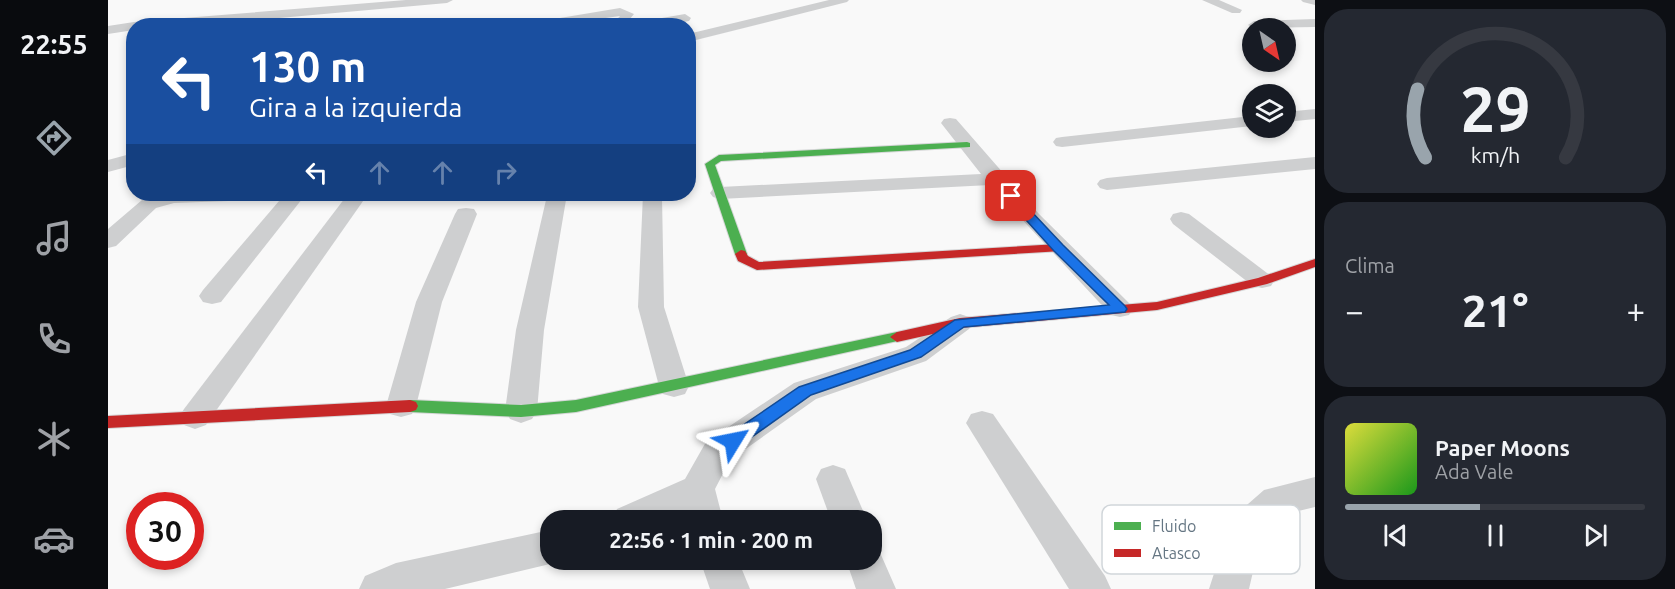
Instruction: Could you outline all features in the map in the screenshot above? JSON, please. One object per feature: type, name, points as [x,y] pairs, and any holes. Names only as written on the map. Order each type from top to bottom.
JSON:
[{"type":"street","points":[[231,18],[447,0]]},
{"type":"street","points":[[696,36],[843,0]]},
{"type":"street","points":[[1208,0],[1236,10]]},
{"type":"street","points":[[1307,0],[1315,2]]},
{"type":"street","points":[[584,18],[620,12],[628,14],[624,18]]},
{"type":"street","points":[[108,22],[126,25]]},
{"type":"street","points":[[1296,24],[1315,23]]},
{"type":"street","points":[[108,30],[126,27]]},
{"type":"street","points":[[1296,116],[1315,114]]},
{"type":"street","points":[[1062,142],[1242,122]]},
{"type":"street","points":[[950,123],[995,179],[1058,248],[1120,309]]},
{"type":"street","points":[[967,145],[719,158],[710,164],[742,258],[757,266],[1058,248]]},
{"type":"street","points":[[108,166],[126,161]]},
{"type":"street","points":[[1107,184],[1315,163]]},
{"type":"street","points":[[720,193],[995,179]]},
{"type":"street","points":[[108,241],[149,204],[159,201]]},
{"type":"street","points":[[212,296],[291,201]]},
{"type":"street","points":[[195,417],[353,201]]},
{"type":"street","points":[[521,411],[530,330],[556,201]]},
{"type":"street","points":[[652,201],[651,307],[674,386]]},
{"type":"street","points":[[401,406],[429,302],[466,214]]},
{"type":"street","points":[[1181,219],[1262,281]]},
{"type":"street","points":[[108,422],[422,405],[521,411],[576,406],[960,323],[1157,306],[1262,281],[1315,263]]},
{"type":"street","points":[[677,510],[701,505],[705,471],[718,451],[805,391],[916,354],[960,323]]},
{"type":"street","points":[[982,423],[1091,589]]},
{"type":"street","points":[[833,479],[845,510]]},
{"type":"street","points":[[1272,505],[1276,501],[1315,492]]},
{"type":"street","points":[[379,589],[396,582],[540,549]]},
{"type":"street","points":[[723,570],[730,589]]},
{"type":"street","points":[[869,570],[876,589]]},
{"type":"street","points":[[1229,589],[1233,574]]},
{"type":"traffic: fast","points":[[741,254],[710,164],[719,158],[967,145]]},
{"type":"traffic: fast","points":[[410,406],[521,411],[576,406],[897,337]]},
{"type":"traffic: jam","points":[[741,254],[742,258],[757,266],[1058,248]]},
{"type":"traffic: jam","points":[[897,337],[960,323],[1157,306],[1262,281],[1315,263]]},
{"type":"traffic: jam","points":[[108,422],[410,406]]},
{"type":"route","points":[[733,441],[805,391],[916,354],[960,323],[1120,309],[1058,248],[1011,196]]}]
